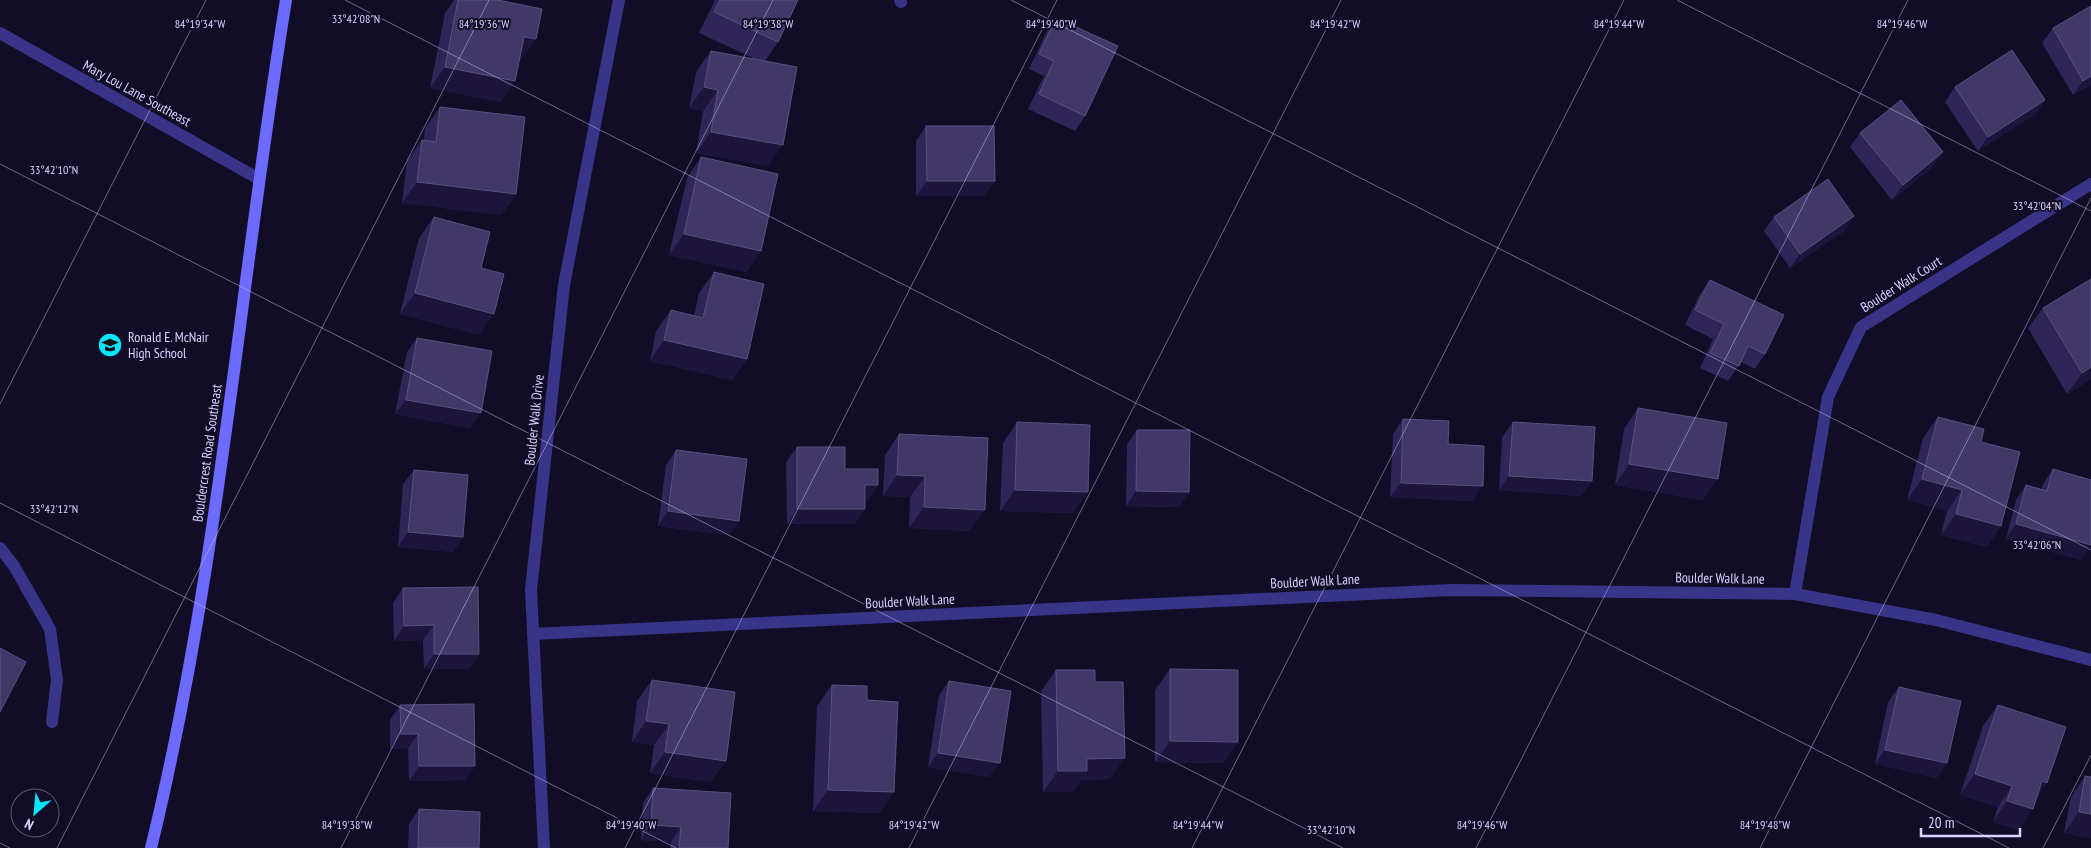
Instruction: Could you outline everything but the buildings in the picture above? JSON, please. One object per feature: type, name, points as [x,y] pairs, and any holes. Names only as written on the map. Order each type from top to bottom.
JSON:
[{"type":"street","name":"Bouldercrest Road Southeast","points":[[151,848],[168,777],[199,617],[259,179],[286,0]]},
{"type":"street","name":"Boulder Walk Drive","points":[[544,848],[531,590],[564,285],[619,0]]},
{"type":"street","name":"Mary Lou Lane Southeast","points":[[0,33],[259,179]]},
{"type":"street","name":"Boulder Walk Court","points":[[1795,594],[1828,397],[1861,326],[2091,184]]},
{"type":"street","points":[[0,548],[14,566],[50,629],[57,680],[52,722]]},
{"type":"street","name":"Boulder Walk Lane","points":[[533,634],[1451,590],[1795,594],[1936,620],[2091,660]]},
{"type":"place","name":"Ronald E. McNair High School","points":[[110,345]]}]
